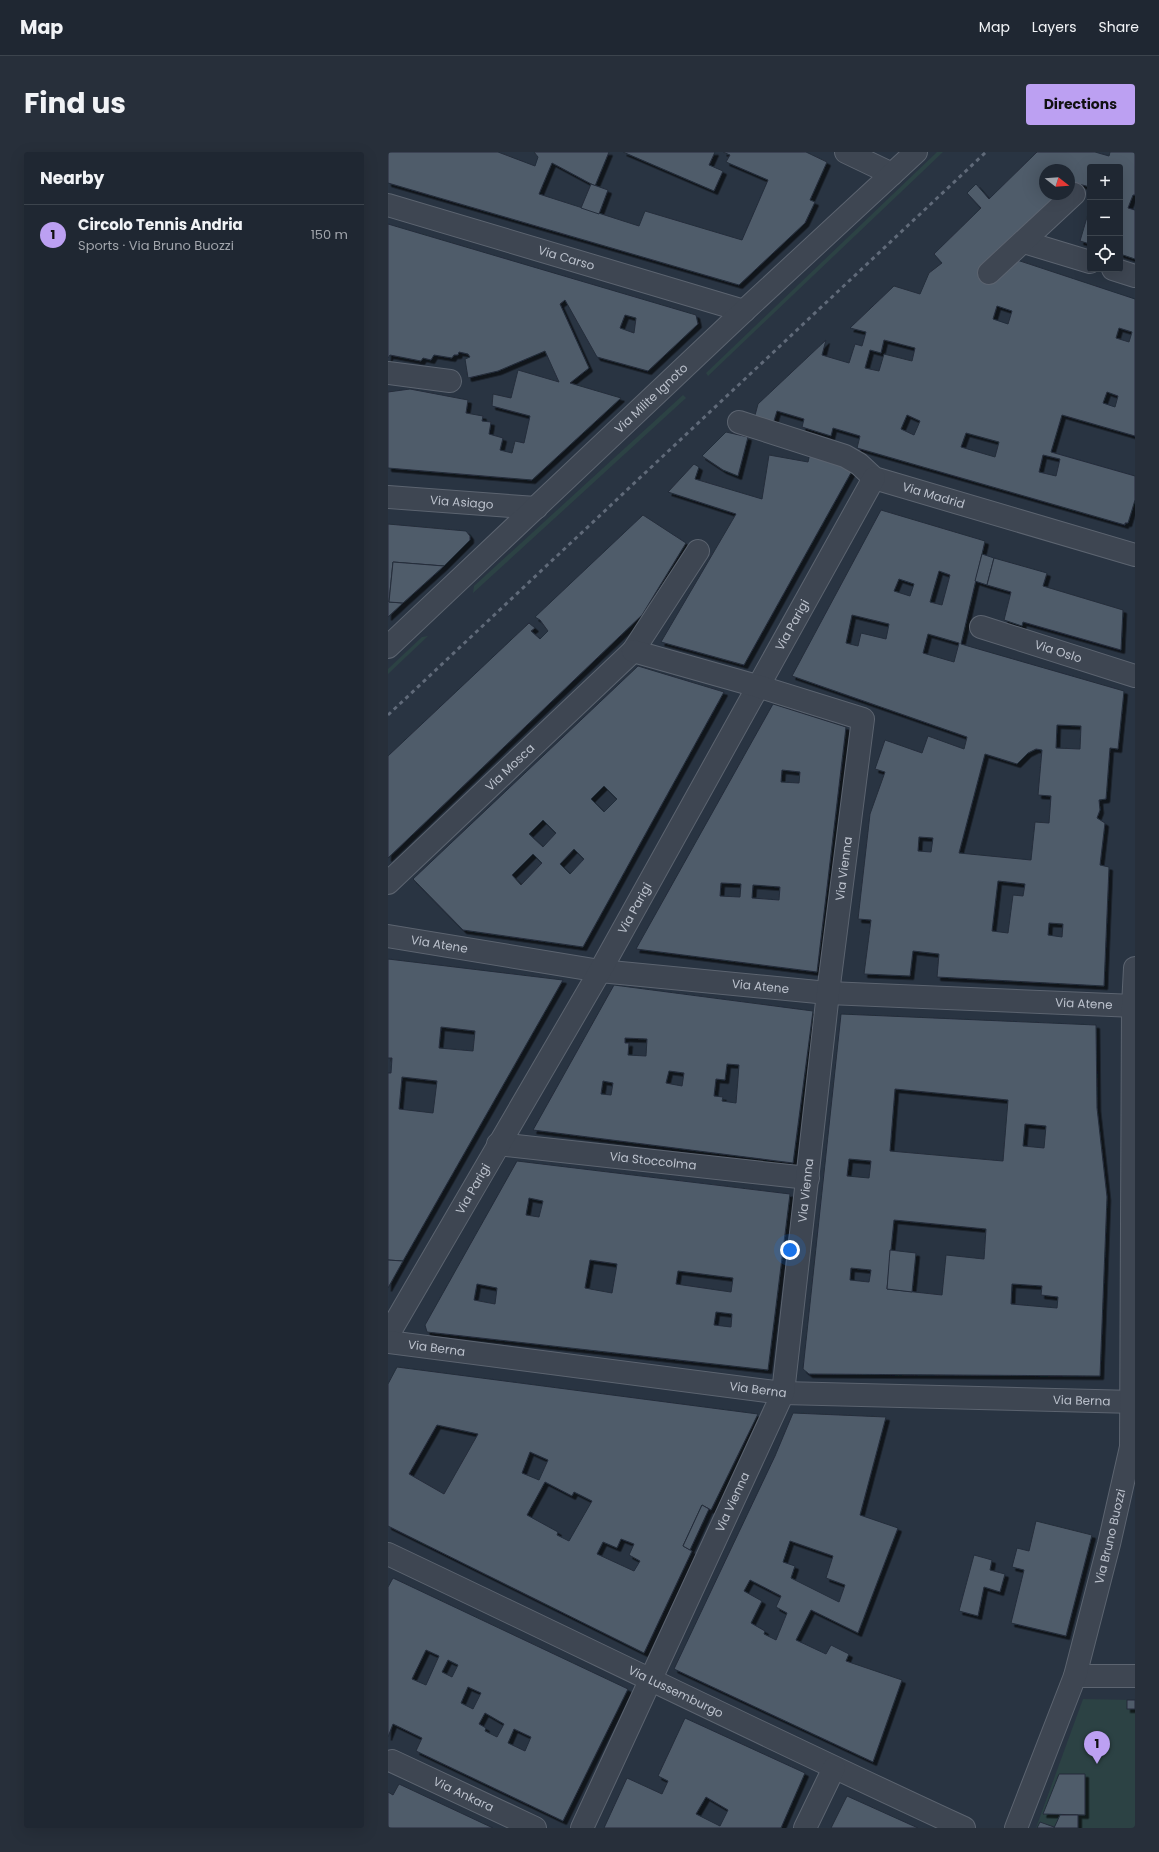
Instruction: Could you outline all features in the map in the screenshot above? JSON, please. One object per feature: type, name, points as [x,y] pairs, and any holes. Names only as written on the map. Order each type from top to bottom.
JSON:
[{"type":"street","points":[[846,152],[892,174]]},
{"type":"street","name":"Via Milite Ignoto","points":[[388,646],[744,311],[916,152]]},
{"type":"street","points":[[989,273],[1068,200]]},
{"type":"street","name":"Via Carso","points":[[388,205],[744,311]]},
{"type":"street","points":[[1024,242],[1087,261]]},
{"type":"street","points":[[1122,272],[1135,276]]},
{"type":"street","points":[[388,373],[450,381]]},
{"type":"street","name":"Via Madrid","points":[[739,422],[845,456],[859,464],[874,478],[1135,555]]},
{"type":"street","name":"Via Parigi","points":[[388,1335],[600,971],[757,686],[874,478]]},
{"type":"street","name":"Via Asiago","points":[[388,497],[536,508]]},
{"type":"street","name":"Via Mosca","points":[[388,883],[632,651],[698,551]]},
{"type":"street","name":"Via Oslo","points":[[981,627],[1135,676]]},
{"type":"street","points":[[632,651],[757,686]]},
{"type":"street","name":"Via Vienna","points":[[582,1828],[783,1393],[828,993],[863,719],[757,686]]},
{"type":"street","name":"Via Atene","points":[[388,936],[600,971],[828,993],[1134,1006]]},
{"type":"street","name":"Via Bruno Buozzi","points":[[1016,1828],[1075,1676],[1109,1544],[1131,1447],[1133,1402],[1135,968]]},
{"type":"street","name":"Via Stoccolma","points":[[498,1144],[808,1178]]},
{"type":"street","name":"Via Berna","points":[[388,1342],[783,1393],[1133,1402]]},
{"type":"street","name":"Via Lussemburgo","points":[[388,1554],[652,1679],[834,1768],[964,1828]]},
{"type":"street","points":[[1075,1676],[1135,1676]]},
{"type":"street","name":"Via Ankara","points":[[392,1761],[535,1828]]},
{"type":"street","points":[[805,1828],[834,1768]]},
{"type":"green space","points":[[937,152],[943,152],[708,376],[706,373]]},
{"type":"green space","points":[[683,395],[686,398],[473,593],[474,586]]},
{"type":"green space","points":[[428,636],[388,674],[388,669],[422,637]]},
{"type":"green space","points":[[1083,1699],[1135,1700],[1135,1828],[1036,1828]]},
{"type":"building","points":[[388,152],[498,152],[535,166],[538,157],[534,152],[609,152],[595,186],[552,163],[539,194],[639,226],[645,211],[742,240],[768,180],[726,162],[730,155],[723,152],[806,152],[827,162],[810,200],[815,202],[805,223],[739,285],[388,183]]},
{"type":"building","points":[[623,152],[715,152],[709,165],[723,171],[714,191]]},
{"type":"building","points":[[1037,152],[1095,152],[1109,156],[1110,152],[1135,152],[1135,195],[1133,195],[1128,208],[1135,210],[1135,259],[1123,255],[1123,164],[1087,164],[1087,186],[1075,183],[1075,164],[1039,164],[1039,200],[1055,200],[1014,259],[1135,299],[1135,436],[1062,415],[1051,452],[1135,476],[1135,500],[1128,523],[1125,523],[1125,525],[857,448],[860,436],[833,428],[831,436],[802,427],[804,419],[777,411],[773,424],[754,419],[758,404],[826,340],[822,355],[849,363],[855,344],[862,346],[866,332],[850,328],[894,286],[920,294],[929,273],[942,263],[934,254],[981,208],[967,193],[976,184],[989,199]],"holes":[[[997,306],[1012,311],[1008,324],[993,319]],[[1119,328],[1132,332],[1129,342],[1116,338]],[[884,340],[915,348],[912,361],[884,354],[879,371],[865,368],[870,350],[881,353]],[[1107,392],[1118,396],[1115,407],[1103,403]],[[907,415],[920,421],[914,435],[901,429]],[[966,433],[999,442],[995,457],[961,447]],[[1043,455],[1060,459],[1056,476],[1039,472]]]},
{"type":"building","points":[[591,184],[608,190],[599,214],[581,208]]},
{"type":"building","points":[[1087,217],[1087,243],[1080,241]]},
{"type":"building","points":[[388,224],[696,315],[698,324],[648,371],[597,357],[565,300],[560,304],[589,368],[570,383],[621,398],[532,480],[388,468],[388,392],[410,389],[468,400],[466,413],[483,416],[482,421],[491,422],[489,434],[503,438],[500,450],[512,453],[515,441],[524,443],[530,416],[492,406],[493,394],[511,398],[518,370],[559,382],[545,351],[498,371],[468,378],[465,359],[470,357],[468,354],[459,352],[458,355],[454,355],[452,358],[434,355],[431,360],[423,358],[421,361],[390,355],[388,358]],"holes":[[[625,315],[636,318],[634,333],[620,328]]]},
{"type":"building","points":[[726,432],[748,437],[738,476],[723,470],[702,456]]},
{"type":"building","points":[[810,453],[852,471],[744,665],[661,642],[736,514],[668,492],[694,464],[699,467],[695,479],[762,499],[769,455],[808,462]]},
{"type":"building","points":[[881,510],[985,541],[961,644],[1124,691],[1118,749],[1110,748],[1106,799],[1099,800],[1100,810],[1097,818],[1105,823],[1100,865],[1109,867],[1104,986],[937,977],[939,954],[913,951],[910,976],[864,974],[871,920],[858,919],[870,814],[885,772],[875,769],[885,740],[922,753],[928,736],[964,749],[967,737],[792,676]],"holes":[[[939,571],[950,575],[942,605],[930,602]],[[899,579],[914,584],[910,596],[894,591]],[[852,615],[889,624],[886,639],[861,633],[858,646],[846,643]],[[928,634],[959,643],[954,662],[923,653]],[[1057,725],[1081,726],[1080,749],[1056,748]],[[1036,749],[1042,750],[1038,795],[1051,796],[1049,823],[1035,822],[1031,860],[959,853],[985,754],[1017,764],[1028,753]],[[919,837],[933,838],[931,852],[918,851]],[[998,881],[1025,884],[1023,896],[1013,895],[1008,933],[992,931]],[[1049,923],[1063,924],[1062,937],[1048,935]]]},
{"type":"building","points":[[643,515],[686,543],[642,615],[388,858],[388,756],[529,623],[535,628],[531,631],[540,639],[548,631],[540,620],[535,617]]},
{"type":"building","points":[[388,524],[466,531],[470,536],[470,540],[444,566],[393,562],[389,602],[403,603],[388,617]]},
{"type":"building","points":[[982,554],[994,558],[987,585],[975,581]]},
{"type":"building","points":[[994,558],[1047,573],[1043,586],[1123,610],[1121,650],[1023,622],[1022,626],[1004,620],[1011,592],[987,585]]},
{"type":"building","points":[[393,562],[444,566],[403,603],[389,602]]},
{"type":"building","points":[[638,666],[724,692],[583,947],[463,930],[413,879]],"holes":[[[604,786],[617,799],[604,812],[591,799]],[[543,820],[556,833],[543,847],[529,834]],[[574,849],[584,859],[570,874],[560,864]],[[533,854],[542,863],[521,885],[512,875]]]},
{"type":"building","points":[[773,704],[846,727],[817,972],[636,949]],"holes":[[[782,770],[800,772],[799,783],[781,782]],[[721,883],[741,884],[740,897],[720,896]],[[753,885],[780,887],[779,900],[752,898]]]},
{"type":"building","points":[[388,959],[563,980],[403,1261],[388,1260],[388,1073],[391,1073],[392,1058],[388,1058]],"holes":[[[441,1027],[475,1031],[473,1051],[439,1048]],[[402,1077],[437,1081],[433,1113],[399,1109]]]},
{"type":"building","points":[[614,985],[813,1011],[793,1163],[533,1130]],"holes":[[[625,1038],[647,1039],[646,1056],[628,1055],[629,1043],[625,1043]],[[727,1064],[739,1065],[736,1103],[722,1101],[723,1097],[714,1096],[716,1079],[725,1080]],[[669,1071],[684,1073],[682,1086],[666,1083]],[[603,1081],[613,1083],[611,1095],[601,1094]]]},
{"type":"building","points":[[841,1014],[1096,1025],[1097,1108],[1107,1197],[1100,1376],[809,1374],[803,1369]],"holes":[[[895,1089],[1008,1100],[1003,1161],[890,1151]],[[1025,1124],[1046,1126],[1044,1148],[1023,1146]],[[849,1159],[871,1161],[869,1178],[847,1176]],[[894,1220],[986,1229],[984,1259],[946,1255],[942,1295],[887,1289]],[[851,1268],[871,1270],[869,1282],[850,1280]],[[1012,1284],[1042,1286],[1041,1295],[1058,1297],[1057,1308],[1011,1304]]]},
{"type":"building","points":[[517,1161],[790,1194],[768,1370],[427,1332],[425,1325]],"holes":[[[529,1198],[543,1201],[539,1217],[526,1215]],[[590,1260],[617,1264],[612,1293],[585,1288]],[[678,1271],[733,1278],[731,1292],[676,1284]],[[477,1284],[497,1288],[495,1304],[474,1300]],[[716,1312],[732,1314],[731,1327],[714,1325]]]},
{"type":"building","points":[[890,1250],[916,1253],[912,1292],[887,1289]]},
{"type":"building","points":[[388,1260],[403,1261],[388,1288]]},
{"type":"building","points":[[397,1367],[758,1414],[711,1510],[702,1505],[683,1546],[692,1551],[644,1653],[388,1526],[388,1384]],"holes":[[[437,1425],[478,1434],[444,1494],[409,1474]],[[530,1452],[548,1460],[539,1480],[522,1473]],[[545,1482],[572,1496],[574,1492],[592,1501],[569,1541],[557,1535],[558,1532],[527,1515]],[[621,1539],[634,1544],[629,1555],[640,1561],[634,1571],[597,1554],[603,1542],[617,1548]]]},
{"type":"building","points":[[793,1413],[886,1417],[860,1515],[898,1528],[858,1633],[811,1610],[796,1640],[826,1654],[831,1645],[849,1654],[846,1661],[902,1680],[873,1762],[674,1669],[775,1456]],"holes":[[[790,1541],[833,1556],[826,1578],[845,1585],[839,1602],[791,1578],[795,1566],[783,1562]],[[750,1580],[781,1596],[776,1607],[787,1613],[776,1640],[764,1634],[765,1631],[751,1623],[762,1601],[744,1591]]]},
{"type":"building","points":[[702,1505],[709,1509],[690,1550],[683,1546]]},
{"type":"building","points":[[1036,1521],[1092,1535],[1066,1636],[1011,1623],[1024,1570],[1012,1567],[1017,1548],[1029,1551]]},
{"type":"building","points":[[974,1555],[992,1560],[990,1570],[1005,1574],[1000,1592],[984,1587],[978,1616],[959,1611]]},
{"type":"building","points":[[393,1578],[628,1689],[563,1821],[416,1751],[422,1738],[393,1724],[388,1737],[388,1587]],"holes":[[[426,1650],[439,1656],[426,1685],[412,1679]],[[448,1660],[458,1665],[452,1677],[442,1672]],[[468,1687],[481,1693],[473,1709],[461,1703]],[[485,1713],[504,1724],[497,1737],[485,1731],[486,1728],[479,1724]],[[514,1729],[531,1737],[525,1751],[508,1743]]]},
{"type":"building","points":[[1127,1700],[1135,1700],[1135,1709],[1127,1709]]},
{"type":"building","points":[[685,1718],[805,1773],[781,1828],[604,1828],[627,1778],[662,1794],[668,1781],[658,1776]],"holes":[[[706,1797],[728,1810],[720,1826],[696,1814]]]},
{"type":"building","points":[[1059,1774],[1085,1774],[1085,1815],[1043,1814]]},
{"type":"building","points":[[399,1784],[493,1828],[388,1828],[388,1792],[393,1795]]},
{"type":"building","points":[[847,1796],[918,1828],[831,1828]]},
{"type":"building","points":[[1060,1815],[1078,1815],[1078,1828],[1054,1828]]},
{"type":"building","points":[[1040,1822],[1054,1827],[1054,1828],[1037,1828]]},
{"type":"railway","points":[[388,715],[986,152]]},
{"type":"place","name":"Circolo Tennis Andria","points":[[1097,1764]]}]
